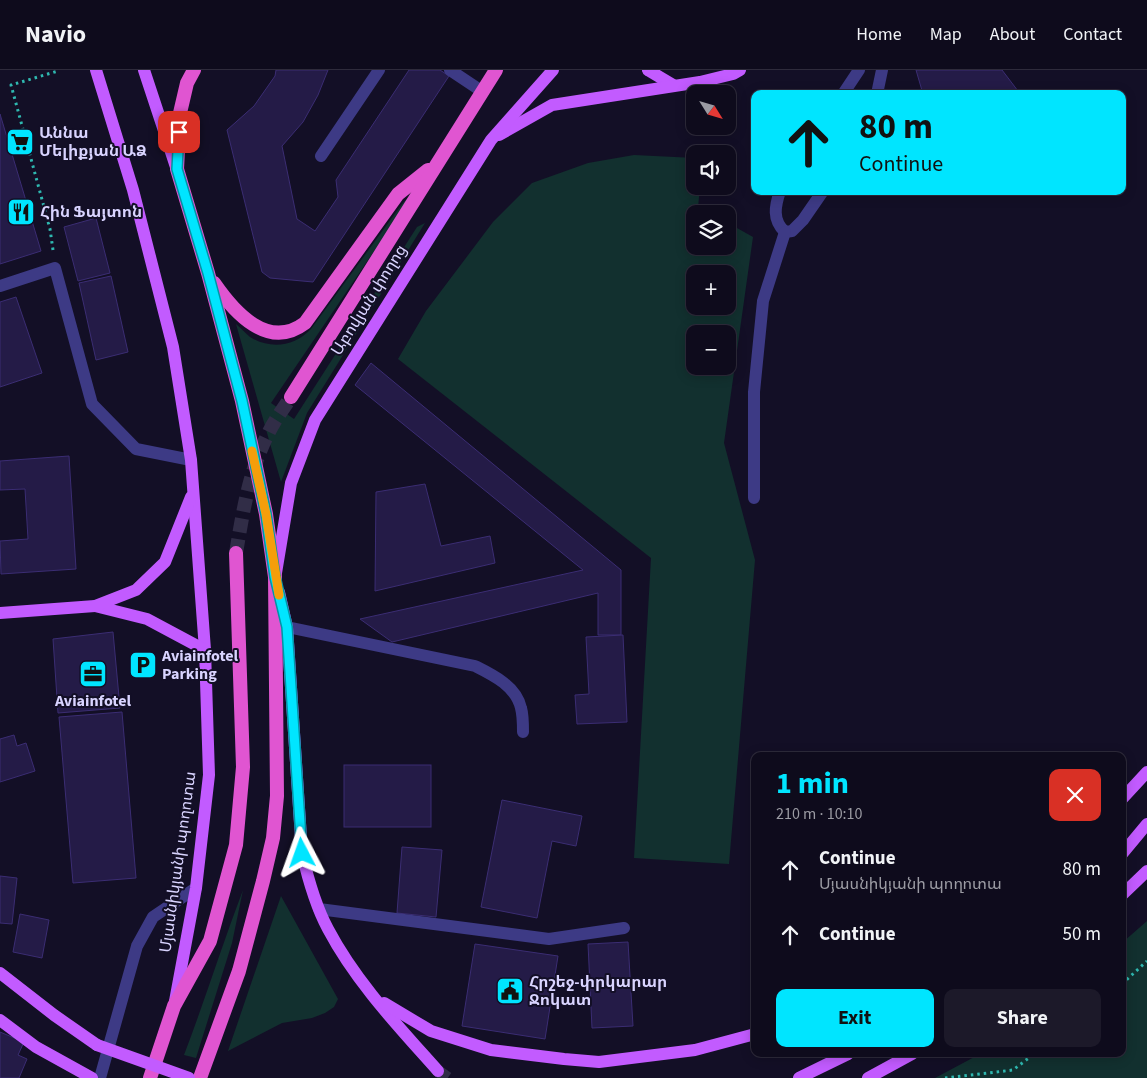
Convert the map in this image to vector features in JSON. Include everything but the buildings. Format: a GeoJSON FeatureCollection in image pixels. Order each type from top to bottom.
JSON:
{"type":"FeatureCollection","features":[{"type":"Feature","properties":{"kind":"highway"},"geometry":{"type":"LineString","coordinates":[[194,70],[187,84],[180,113],[177,169],[208,273],[242,401],[266,514],[275,577],[277,796],[273,838],[239,971],[200,1078]]}},
{"type":"Feature","properties":{"kind":"highway","name":"Աբովյան փողոց"},"geometry":{"type":"LineString","coordinates":[[291,398],[496,70]]}},
{"type":"Feature","properties":{"kind":"highway"},"geometry":{"type":"LineString","coordinates":[[208,273],[225,299],[237,312],[256,326],[278,333],[286,333],[297,329],[305,323],[398,194],[436,164]]}},
{"type":"Feature","properties":{"kind":"highway"},"geometry":{"type":"LineString","coordinates":[[174,1006],[210,942],[236,845],[242,767],[236,553]]}},
{"type":"Feature","properties":{"kind":"highway","name":"Մյասնիկյանի պողոտա"},"geometry":{"type":"LineString","coordinates":[[150,1078],[174,1006]]}},
{"type":"Feature","properties":{"kind":"main road","name":"Մյասնիկյանի պողոտա"},"geometry":{"type":"LineString","coordinates":[[96,70],[133,190],[173,347],[191,460],[205,650],[209,775],[196,888],[174,1006]]}},
{"type":"Feature","properties":{"kind":"main road"},"geometry":{"type":"LineString","coordinates":[[144,70],[177,169]]}},
{"type":"Feature","properties":{"kind":"main road","name":"Աբովյան փողոց"},"geometry":{"type":"LineString","coordinates":[[275,577],[291,483],[315,420],[490,140],[553,70]]}},
{"type":"Feature","properties":{"kind":"main road"},"geometry":{"type":"LineString","coordinates":[[648,70],[673,85]]}},
{"type":"Feature","properties":{"kind":"main road"},"geometry":{"type":"LineString","coordinates":[[490,140],[552,105],[700,82],[733,74],[740,70]]}},
{"type":"Feature","properties":{"kind":"main road"},"geometry":{"type":"LineString","coordinates":[[0,613],[95,606],[136,590],[165,562],[193,492]]}},
{"type":"Feature","properties":{"kind":"main road"},"geometry":{"type":"LineString","coordinates":[[275,577],[287,627],[302,853],[309,883],[337,944],[373,997],[438,1071]]}},
{"type":"Feature","properties":{"kind":"main road"},"geometry":{"type":"LineString","coordinates":[[95,606],[147,619],[205,650]]}},
{"type":"Feature","properties":{"kind":"main road"},"geometry":{"type":"LineString","coordinates":[[1126,795],[1147,772]]}},
{"type":"Feature","properties":{"kind":"main road"},"geometry":{"type":"LineString","coordinates":[[1126,849],[1147,824]]}},
{"type":"Feature","properties":{"kind":"main road"},"geometry":{"type":"LineString","coordinates":[[1126,891],[1147,871]]}},
{"type":"Feature","properties":{"kind":"main road"},"geometry":{"type":"LineString","coordinates":[[0,973],[54,1015],[97,1045],[189,1078]]}},
{"type":"Feature","properties":{"kind":"main road"},"geometry":{"type":"LineString","coordinates":[[373,997],[431,1031],[492,1050],[564,1059],[599,1062],[695,1050],[751,1035]]}},
{"type":"Feature","properties":{"kind":"main road"},"geometry":{"type":"LineString","coordinates":[[0,1020],[36,1047],[89,1077]]}},
{"type":"Feature","properties":{"kind":"main road"},"geometry":{"type":"LineString","coordinates":[[800,1078],[842,1057]]}},
{"type":"Feature","properties":{"kind":"main road"},"geometry":{"type":"LineString","coordinates":[[868,1078],[906,1057]]}},
{"type":"Feature","properties":{"kind":"street"},"geometry":{"type":"LineString","coordinates":[[321,156],[379,70]]}},
{"type":"Feature","properties":{"kind":"street"},"geometry":{"type":"LineString","coordinates":[[450,70],[483,92]]}},
{"type":"Feature","properties":{"kind":"street"},"geometry":{"type":"LineString","coordinates":[[846,90],[859,70]]}},
{"type":"Feature","properties":{"kind":"street"},"geometry":{"type":"LineString","coordinates":[[878,90],[882,70]]}},
{"type":"Feature","properties":{"kind":"street"},"geometry":{"type":"LineString","coordinates":[[779,195],[775,206],[778,226],[785,232],[792,231],[803,220],[820,195]]}},
{"type":"Feature","properties":{"kind":"street"},"geometry":{"type":"LineString","coordinates":[[754,498],[754,392],[764,301],[785,232]]}},
{"type":"Feature","properties":{"kind":"street"},"geometry":{"type":"LineString","coordinates":[[0,286],[55,268],[92,404],[136,449],[191,460]]}},
{"type":"Feature","properties":{"kind":"street"},"geometry":{"type":"LineString","coordinates":[[287,627],[475,666],[494,675],[514,692],[521,708],[523,732]]}},
{"type":"Feature","properties":{"kind":"street"},"geometry":{"type":"LineString","coordinates":[[100,1078],[137,946],[153,917],[196,888]]}},
{"type":"Feature","properties":{"kind":"street"},"geometry":{"type":"LineString","coordinates":[[320,909],[549,939],[624,928]]}},
{"type":"Feature","properties":{"kind":"path"},"geometry":{"type":"LineString","coordinates":[[50,229],[11,85],[58,71]]}},
{"type":"Feature","properties":{"kind":"path"},"geometry":{"type":"LineString","coordinates":[[1126,980],[1147,961]]}},
{"type":"Feature","properties":{"kind":"path"},"geometry":{"type":"LineString","coordinates":[[945,1078],[1013,1070],[1030,1057]]}},
{"type":"Feature","properties":{"kind":"green space"},"geometry":{"type":"Polygon","coordinates":[[[634,155],[686,158],[686,195],[699,195],[698,205],[686,205],[686,255],[736,255],[736,227],[753,237],[736,358],[736,325],[686,325],[686,375],[734,375],[724,443],[755,560],[729,864],[634,858],[651,558],[398,359],[426,311],[493,222],[532,183],[588,163],[634,155]]]}},
{"type":"Feature","properties":{"kind":"green space"},"geometry":{"type":"Polygon","coordinates":[[[417,188],[271,403],[294,419],[417,227],[425,223],[307,413],[281,482],[236,324],[250,337],[266,344],[282,344],[305,335],[402,204],[417,188]]]}},
{"type":"Feature","properties":{"kind":"green space"},"geometry":{"type":"Polygon","coordinates":[[[243,890],[232,943],[196,1058],[184,1055],[228,931],[243,890]]]}},
{"type":"Feature","properties":{"kind":"green space"},"geometry":{"type":"Polygon","coordinates":[[[281,896],[338,999],[334,1007],[325,1013],[312,1018],[282,1023],[228,1051],[281,896]]]}},
{"type":"Feature","properties":{"kind":"green space"},"geometry":{"type":"Polygon","coordinates":[[[1147,921],[1147,1078],[935,1078],[974,1057],[1126,1057],[1126,939],[1147,921]]]}},
{"type":"Feature","properties":{"kind":"tunnel"},"geometry":{"type":"LineString","coordinates":[[236,553],[241,522],[256,462],[270,429],[291,397]]}},
{"type":"Feature","properties":{"kind":"tunnel"},"geometry":{"type":"LineString","coordinates":[[438,1071],[448,1078]]}},
{"type":"Feature","properties":{"kind":"slow traffic"},"geometry":{"type":"LineString","coordinates":[[252,451],[266,514],[279,595]]}},
{"type":"Feature","properties":{"kind":"place","name":"Աննա Մելիքյան ԱՁ"},"geometry":{"type":"Point","coordinates":[20,142]}},
{"type":"Feature","properties":{"kind":"place","name":"Հին Ֆայտոն"},"geometry":{"type":"Point","coordinates":[21,212]}},
{"type":"Feature","properties":{"kind":"place","name":"Aviainfotel Parking"},"geometry":{"type":"Point","coordinates":[143,665]}},
{"type":"Feature","properties":{"kind":"place","name":"Aviainfotel"},"geometry":{"type":"Point","coordinates":[93,674]}},
{"type":"Feature","properties":{"kind":"place","name":"Հրշեջ-փրկարար Ջոկատ"},"geometry":{"type":"Point","coordinates":[510,991]}},
{"type":"Feature","properties":{"kind":"route"},"geometry":{"type":"LineString","coordinates":[[179,132],[177,169],[208,273],[242,401],[266,514],[275,577],[287,627],[302,853]]}}]}
